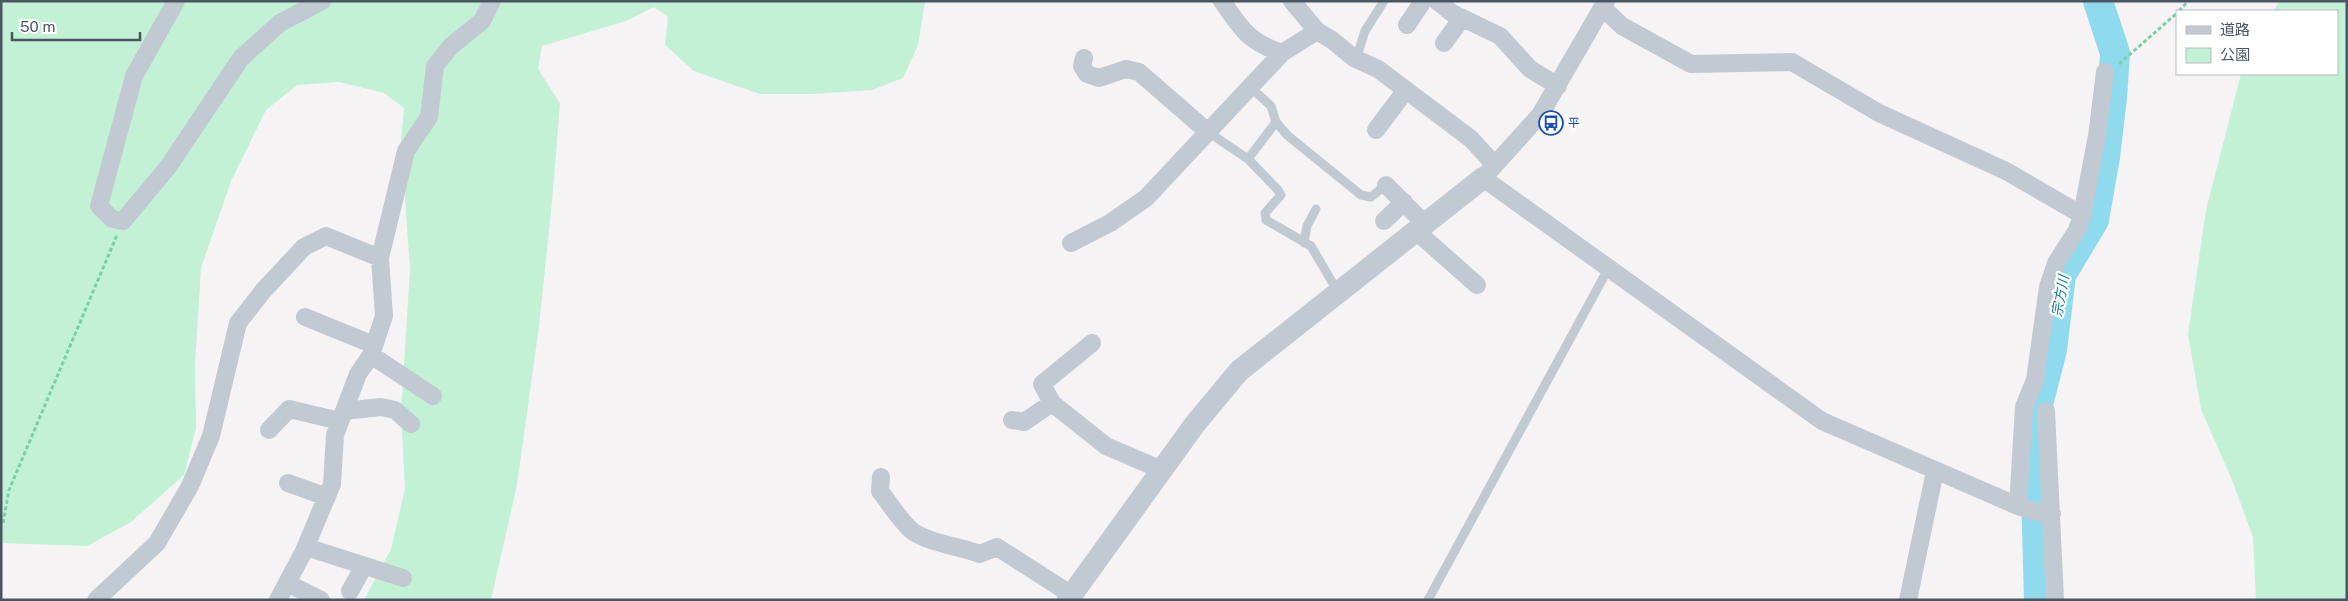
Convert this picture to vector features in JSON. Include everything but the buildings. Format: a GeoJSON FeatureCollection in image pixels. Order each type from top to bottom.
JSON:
{"type":"FeatureCollection","features":[{"type":"Feature","properties":{"kind":"street"},"geometry":{"type":"LineString","coordinates":[[176,1],[134,76],[99,206],[112,219],[123,221],[168,167],[241,58],[280,23],[322,1]]}},
{"type":"Feature","properties":{"kind":"street"},"geometry":{"type":"LineString","coordinates":[[278,600],[306,547],[332,484],[335,434],[358,374],[373,350],[384,316],[380,258],[406,151],[430,117],[435,66],[451,46],[482,21],[492,1]]}},
{"type":"Feature","properties":{"kind":"street"},"geometry":{"type":"LineString","coordinates":[[1222,1],[1243,32],[1264,47],[1282,53]]}},
{"type":"Feature","properties":{"kind":"street"},"geometry":{"type":"LineString","coordinates":[[1292,1],[1317,31],[1356,59],[1378,69],[1471,139],[1489,172],[1608,269],[1822,421],[1935,472],[2021,507],[2049,514]]}},
{"type":"Feature","properties":{"kind":"street"},"geometry":{"type":"LineString","coordinates":[[1406,25],[1423,1]]}},
{"type":"Feature","properties":{"kind":"street"},"geometry":{"type":"LineString","coordinates":[[1437,1],[1462,18],[1500,36],[1530,69],[1558,86]]}},
{"type":"Feature","properties":{"kind":"street"},"geometry":{"type":"LineString","coordinates":[[881,477],[880,491],[912,531],[930,541],[956,546],[980,554],[997,547],[1070,597],[1195,424],[1239,371],[1489,172],[1540,116],[1604,4],[1622,26],[1691,64],[1792,62],[1879,113],[2006,171],[2082,215]]}},
{"type":"Feature","properties":{"kind":"street"},"geometry":{"type":"LineString","coordinates":[[1444,42],[1462,18]]}},
{"type":"Feature","properties":{"kind":"street"},"geometry":{"type":"LineString","coordinates":[[1071,243],[1110,223],[1146,198],[1282,53],[1317,31]]}},
{"type":"Feature","properties":{"kind":"street"},"geometry":{"type":"LineString","coordinates":[[1084,58],[1082,66],[1087,74],[1099,78],[1126,69],[1139,72],[1208,132]]}},
{"type":"Feature","properties":{"kind":"street"},"geometry":{"type":"LineString","coordinates":[[2021,507],[2024,407],[2035,380],[2048,287],[2056,263],[2077,230],[2082,215],[2097,136],[2105,72]]}},
{"type":"Feature","properties":{"kind":"street"},"geometry":{"type":"LineString","coordinates":[[1376,130],[1406,90]]}},
{"type":"Feature","properties":{"kind":"street"},"geometry":{"type":"LineString","coordinates":[[1386,185],[1404,202],[1420,228],[1477,285]]}},
{"type":"Feature","properties":{"kind":"street"},"geometry":{"type":"LineString","coordinates":[[1384,221],[1404,202]]}},
{"type":"Feature","properties":{"kind":"street"},"geometry":{"type":"LineString","coordinates":[[96,600],[157,543],[190,486],[211,436],[238,323],[263,291],[304,248],[326,236],[380,258]]}},
{"type":"Feature","properties":{"kind":"street"},"geometry":{"type":"LineString","coordinates":[[304,317],[373,350],[433,396]]}},
{"type":"Feature","properties":{"kind":"street"},"geometry":{"type":"LineString","coordinates":[[1092,343],[1042,384],[1052,403],[1106,446],[1162,470]]}},
{"type":"Feature","properties":{"kind":"street"},"geometry":{"type":"LineString","coordinates":[[1012,420],[1024,422],[1052,403]]}},
{"type":"Feature","properties":{"kind":"street"},"geometry":{"type":"LineString","coordinates":[[269,430],[289,409],[342,416],[381,407],[395,410],[411,424]]}},
{"type":"Feature","properties":{"kind":"street"},"geometry":{"type":"LineString","coordinates":[[2046,411],[2054,600]]}},
{"type":"Feature","properties":{"kind":"street"},"geometry":{"type":"LineString","coordinates":[[1908,600],[1935,472]]}},
{"type":"Feature","properties":{"kind":"street"},"geometry":{"type":"LineString","coordinates":[[288,483],[327,497]]}},
{"type":"Feature","properties":{"kind":"street"},"geometry":{"type":"LineString","coordinates":[[306,547],[403,578]]}},
{"type":"Feature","properties":{"kind":"street"},"geometry":{"type":"LineString","coordinates":[[350,591],[364,566]]}},
{"type":"Feature","properties":{"kind":"street"},"geometry":{"type":"LineString","coordinates":[[287,583],[321,600]]}},
{"type":"Feature","properties":{"kind":"lane"},"geometry":{"type":"LineString","coordinates":[[1356,59],[1365,31],[1384,1]]}},
{"type":"Feature","properties":{"kind":"lane"},"geometry":{"type":"LineString","coordinates":[[1250,87],[1271,106],[1276,122],[1287,135],[1360,195],[1371,197],[1386,185]]}},
{"type":"Feature","properties":{"kind":"lane"},"geometry":{"type":"LineString","coordinates":[[1248,158],[1276,122]]}},
{"type":"Feature","properties":{"kind":"lane"},"geometry":{"type":"LineString","coordinates":[[1208,132],[1248,158],[1278,190],[1281,195],[1265,213],[1266,220],[1311,246],[1339,292]]}},
{"type":"Feature","properties":{"kind":"lane"},"geometry":{"type":"LineString","coordinates":[[1304,243],[1307,226],[1316,209]]}},
{"type":"Feature","properties":{"kind":"lane"},"geometry":{"type":"LineString","coordinates":[[1428,600],[1608,269]]}},
{"type":"Feature","properties":{"kind":"path"},"geometry":{"type":"LineString","coordinates":[[2126,60],[2176,14]]}},
{"type":"Feature","properties":{"kind":"path"},"geometry":{"type":"LineString","coordinates":[[2,523],[9,490],[123,221]]}},
{"type":"Feature","properties":{"kind":"green space"},"geometry":{"type":"Polygon","coordinates":[[[1,1],[925,2],[918,45],[903,78],[872,90],[812,94],[760,94],[694,71],[665,45],[668,17],[654,7],[626,21],[542,46],[538,69],[560,103],[552,202],[539,326],[517,485],[491,600],[364,600],[391,549],[405,489],[401,412],[410,270],[401,141],[404,108],[384,93],[339,82],[297,85],[266,110],[231,181],[201,268],[195,364],[196,428],[184,475],[131,522],[87,546],[1,543],[1,1]]]}},
{"type":"Feature","properties":{"kind":"green space"},"geometry":{"type":"Polygon","coordinates":[[[2279,1],[2347,1],[2347,600],[2256,600],[2253,537],[2232,480],[2201,409],[2188,334],[2206,210],[2241,75],[2338,75],[2338,10],[2274,10],[2279,1]]]}},
{"type":"Feature","properties":{"kind":"waterway","name":"宗方川"},"geometry":{"type":"LineString","coordinates":[[2039,600],[2034,420],[2052,350],[2061,275],[2094,220],[2105,157],[2112,98],[2115,53],[2098,1]]}},
{"type":"Feature","properties":{"kind":"place","name":"平"},"geometry":{"type":"Point","coordinates":[1551,123]}}]}
